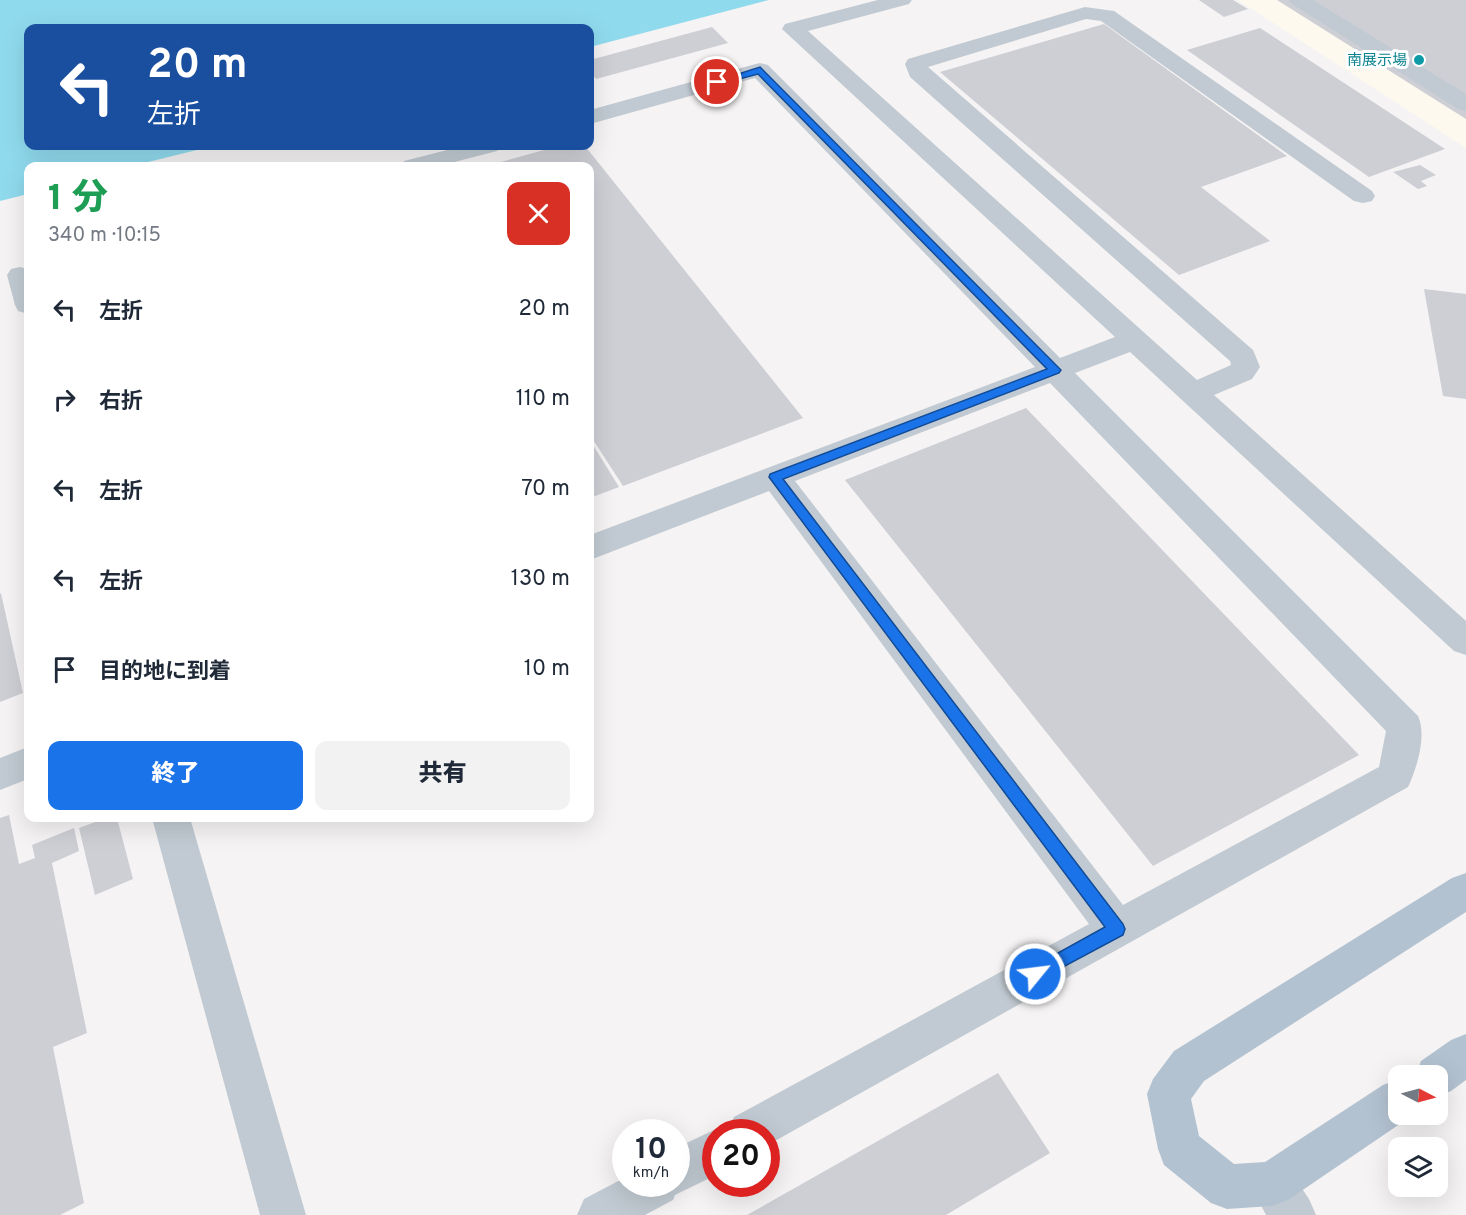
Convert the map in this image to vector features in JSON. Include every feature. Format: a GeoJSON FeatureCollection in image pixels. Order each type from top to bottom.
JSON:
{"type":"FeatureCollection","features":[{"type":"Feature","properties":{"kind":"main road"},"geometry":{"type":"LineString","coordinates":[[1388,1110],[1283,1199],[1227,1187],[1180,1149],[1168,1094],[1189,1066],[1466,891]]}},
{"type":"Feature","properties":{"kind":"main road"},"geometry":{"type":"LineString","coordinates":[[1448,1068],[1466,1056]]}},
{"type":"Feature","properties":{"kind":"street"},"geometry":{"type":"LineString","coordinates":[[902,0],[793,29],[812,49],[1466,641]]}},
{"type":"Feature","properties":{"kind":"street"},"geometry":{"type":"LineString","coordinates":[[1299,0],[1466,104]]}},
{"type":"Feature","properties":{"kind":"street"},"geometry":{"type":"LineString","coordinates":[[1191,393],[1242,372],[1246,367],[1243,357],[918,72],[916,64],[1085,13],[1107,15],[1363,196]]}},
{"type":"Feature","properties":{"kind":"street"},"geometry":{"type":"LineString","coordinates":[[594,116],[760,70],[1405,727],[1395,776],[773,1119]]}},
{"type":"Feature","properties":{"kind":"street"},"geometry":{"type":"LineString","coordinates":[[428,162],[474,150]]}},
{"type":"Feature","properties":{"kind":"street"},"geometry":{"type":"LineString","coordinates":[[16,277],[24,296]]}},
{"type":"Feature","properties":{"kind":"street"},"geometry":{"type":"LineString","coordinates":[[594,546],[1134,340]]}},
{"type":"Feature","properties":{"kind":"street"},"geometry":{"type":"LineString","coordinates":[[775,477],[1117,929]]}},
{"type":"Feature","properties":{"kind":"street"},"geometry":{"type":"LineString","coordinates":[[0,774],[24,765]]}},
{"type":"Feature","properties":{"kind":"street"},"geometry":{"type":"LineString","coordinates":[[172,822],[283,1215]]}},
{"type":"Feature","properties":{"kind":"street"},"geometry":{"type":"LineString","coordinates":[[600,1215],[633,1197]]}},
{"type":"Feature","properties":{"kind":"shaded area","name":"南展示場"},"geometry":{"type":"Polygon","coordinates":[[[1238,0],[1466,0],[1466,148],[1238,0]]]}},
{"type":"Feature","properties":{"kind":"water"},"geometry":{"type":"Polygon","coordinates":[[[0,0],[769,0],[594,46],[594,24],[24,24],[24,150],[197,150],[148,162],[24,162],[24,195],[0,201],[0,0]]]}},
{"type":"Feature","properties":{"kind":"building"},"geometry":{"type":"Polygon","coordinates":[[[1199,0],[1233,0],[1248,9],[1224,17],[1199,0]]]}},
{"type":"Feature","properties":{"kind":"building","name":"南展示場"},"geometry":{"type":"Polygon","coordinates":[[[1277,0],[1466,0],[1466,119],[1277,0]]]}},
{"type":"Feature","properties":{"kind":"building"},"geometry":{"type":"Polygon","coordinates":[[[1104,24],[1287,156],[1201,187],[1270,241],[1179,275],[940,72],[1104,24]]]}},
{"type":"Feature","properties":{"kind":"building"},"geometry":{"type":"Polygon","coordinates":[[[712,27],[728,43],[596,79],[594,59],[712,27]]]}},
{"type":"Feature","properties":{"kind":"building"},"geometry":{"type":"Polygon","coordinates":[[[1260,28],[1445,149],[1369,177],[1187,50],[1260,28]]]}},
{"type":"Feature","properties":{"kind":"building"},"geometry":{"type":"Polygon","coordinates":[[[544,150],[588,150],[803,418],[623,486],[594,441],[594,162],[501,162],[544,150]]]}},
{"type":"Feature","properties":{"kind":"building"},"geometry":{"type":"Polygon","coordinates":[[[1420,165],[1436,175],[1421,181],[1427,186],[1418,189],[1393,172],[1420,165]]]}},
{"type":"Feature","properties":{"kind":"building"},"geometry":{"type":"Polygon","coordinates":[[[1424,289],[1466,294],[1466,399],[1443,396],[1424,289]]]}},
{"type":"Feature","properties":{"kind":"building"},"geometry":{"type":"Polygon","coordinates":[[[1026,408],[1359,755],[1153,866],[845,480],[1026,408]]]}},
{"type":"Feature","properties":{"kind":"building"},"geometry":{"type":"Polygon","coordinates":[[[594,446],[619,487],[594,496],[594,446]]]}},
{"type":"Feature","properties":{"kind":"building"},"geometry":{"type":"Polygon","coordinates":[[[0,594],[23,693],[0,702],[0,594]]]}},
{"type":"Feature","properties":{"kind":"building"},"geometry":{"type":"Polygon","coordinates":[[[9,815],[19,864],[35,858],[32,845],[74,828],[79,851],[52,863],[87,1033],[53,1047],[84,1203],[60,1215],[0,1215],[0,818],[9,815]]]}},
{"type":"Feature","properties":{"kind":"building"},"geometry":{"type":"Polygon","coordinates":[[[95,822],[118,822],[133,879],[95,895],[79,828],[95,822]]]}},
{"type":"Feature","properties":{"kind":"building"},"geometry":{"type":"Polygon","coordinates":[[[998,1073],[1050,1153],[946,1215],[747,1215],[998,1073]]]}},
{"type":"Feature","properties":{"kind":"place","name":"南展示場"},"geometry":{"type":"Point","coordinates":[1419,60]}},
{"type":"Feature","properties":{"kind":"route"},"geometry":{"type":"LineString","coordinates":[[717,82],[760,70],[1055,370],[775,477],[1117,929],[1035,974]]}}]}
